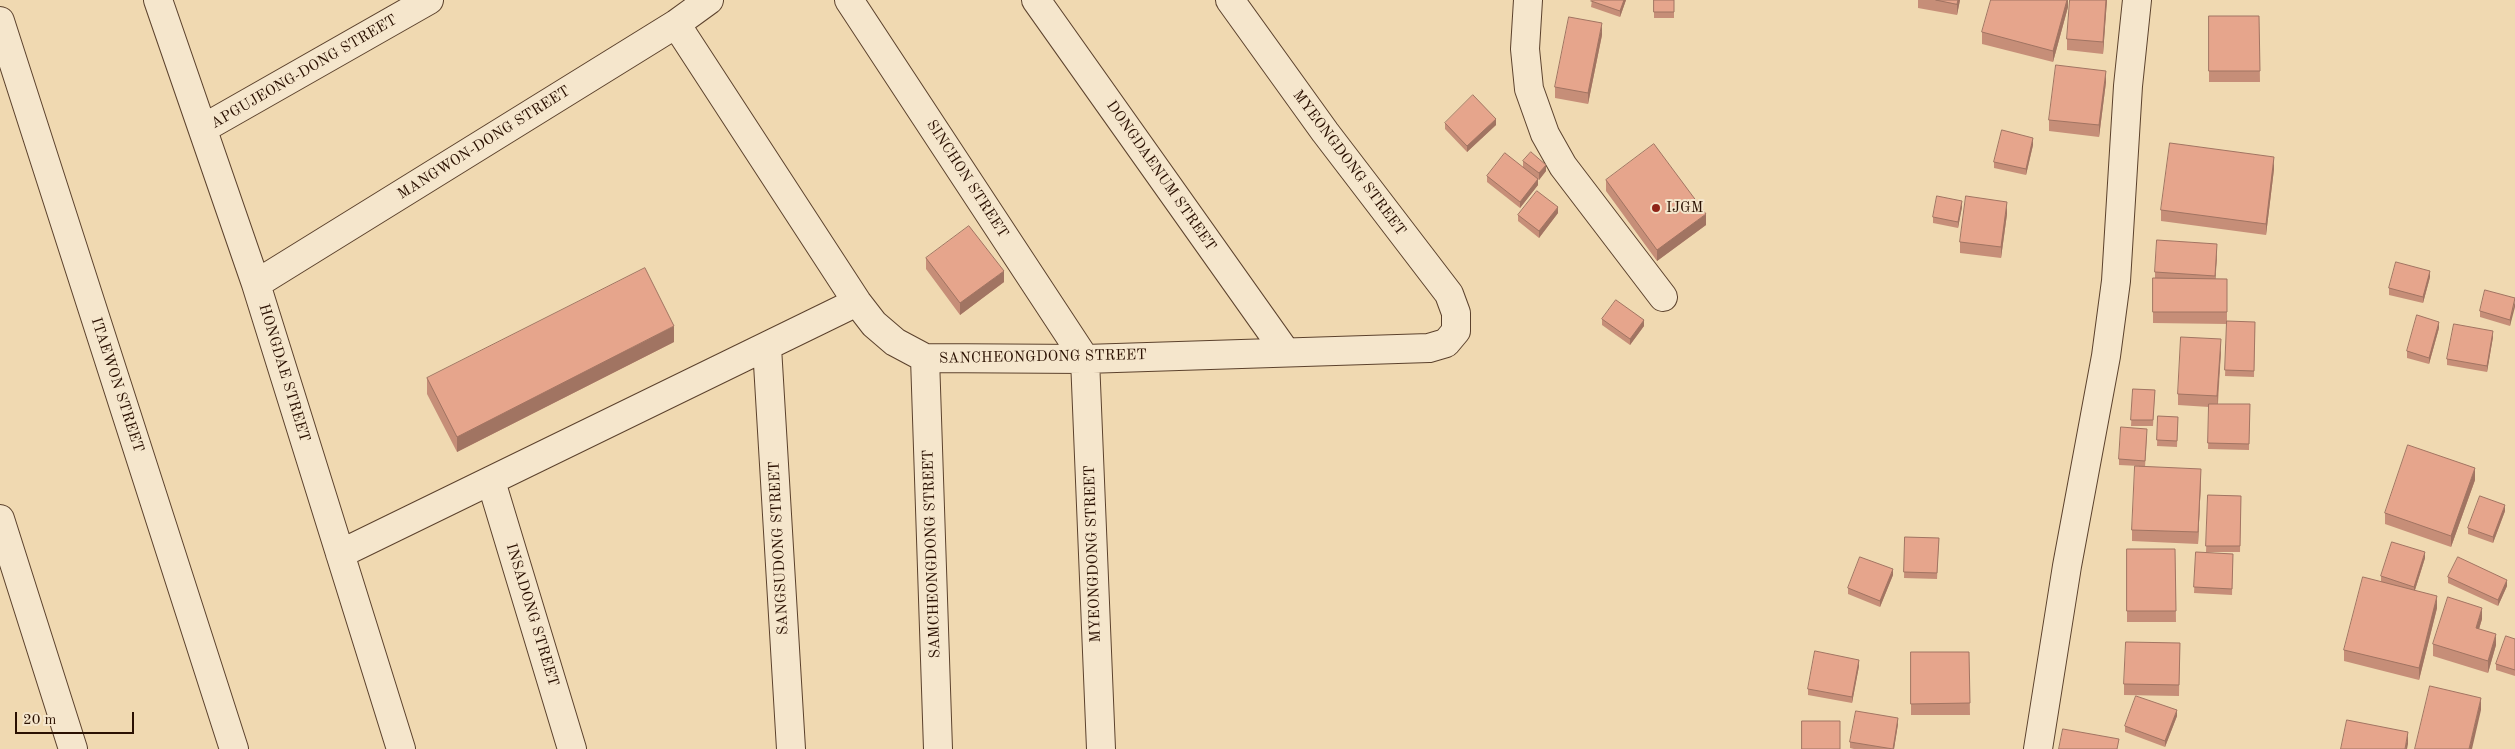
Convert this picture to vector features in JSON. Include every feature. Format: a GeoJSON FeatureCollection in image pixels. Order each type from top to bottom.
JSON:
{"type":"FeatureCollection","features":[{"type":"Feature","properties":{"kind":"street","name":"HONGDAE STREET"},"geometry":{"type":"LineString","coordinates":[[158,0],[204,128],[256,284],[401,749]]}},
{"type":"Feature","properties":{"kind":"street","name":"APGUJEONG-DONG STREET"},"geometry":{"type":"LineString","coordinates":[[204,128],[429,0]]}},
{"type":"Feature","properties":{"kind":"street","name":"MANGWON-DONG STREET"},"geometry":{"type":"LineString","coordinates":[[256,284],[676,24],[709,0]]}},
{"type":"Feature","properties":{"kind":"street","name":"SINCHON STREET"},"geometry":{"type":"LineString","coordinates":[[849,0],[1085,359]]}},
{"type":"Feature","properties":{"kind":"street","name":"DONGDAENUM STREET"},"geometry":{"type":"LineString","coordinates":[[1036,0],[1285,351]]}},
{"type":"Feature","properties":{"kind":"street","name":"MYEONGDONG STREET"},"geometry":{"type":"LineString","coordinates":[[1230,0],[1325,132],[1449,294],[1456,313],[1456,331]]}},
{"type":"Feature","properties":{"kind":"street"},"geometry":{"type":"LineString","coordinates":[[1528,0],[1526,49],[1529,89],[1545,134],[1563,166],[1663,297]]}},
{"type":"Feature","properties":{"kind":"street"},"geometry":{"type":"LineString","coordinates":[[2038,749],[2068,566],[2106,356],[2115,290],[2128,86],[2137,0]]}},
{"type":"Feature","properties":{"kind":"street","name":"ITAEWON STREET"},"geometry":{"type":"LineString","coordinates":[[0,21],[234,749]]}},
{"type":"Feature","properties":{"kind":"street","name":"SANCHEONGDONG STREET"},"geometry":{"type":"LineString","coordinates":[[676,24],[857,302],[874,324],[895,342],[926,358],[1085,359],[1285,351],[1429,348],[1446,343],[1456,331]]}},
{"type":"Feature","properties":{"kind":"street"},"geometry":{"type":"LineString","coordinates":[[340,554],[857,302]]}},
{"type":"Feature","properties":{"kind":"street","name":"SANGSUDONG STREET"},"geometry":{"type":"LineString","coordinates":[[767,347],[791,749]]}},
{"type":"Feature","properties":{"kind":"street","name":"SAMCHEONGDONG STREET"},"geometry":{"type":"LineString","coordinates":[[926,358],[938,749]]}},
{"type":"Feature","properties":{"kind":"street","name":"MYEONGDONG STREET"},"geometry":{"type":"LineString","coordinates":[[1085,359],[1101,749]]}},
{"type":"Feature","properties":{"kind":"street","name":"INSADONG STREET"},"geometry":{"type":"LineString","coordinates":[[491,481],[572,749]]}},
{"type":"Feature","properties":{"kind":"street"},"geometry":{"type":"LineString","coordinates":[[0,520],[74,749]]}},
{"type":"Feature","properties":{"kind":"building"},"geometry":{"type":"Polygon","coordinates":[[[1592,0],[1624,0],[1620,11],[1592,0]]]}},
{"type":"Feature","properties":{"kind":"building"},"geometry":{"type":"Polygon","coordinates":[[[1654,0],[1674,0],[1674,12],[1654,12],[1654,0]]]}},
{"type":"Feature","properties":{"kind":"building"},"geometry":{"type":"Polygon","coordinates":[[[1936,0],[1958,0],[1957,4],[1936,0]]]}},
{"type":"Feature","properties":{"kind":"building"},"geometry":{"type":"Polygon","coordinates":[[[1991,0],[2067,0],[2053,51],[1982,32],[1991,0]]]}},
{"type":"Feature","properties":{"kind":"building"},"geometry":{"type":"Polygon","coordinates":[[[2070,0],[2106,0],[2103,42],[2067,39],[2070,0]]]}},
{"type":"Feature","properties":{"kind":"building"},"geometry":{"type":"Polygon","coordinates":[[[2209,16],[2259,16],[2260,71],[2209,71],[2209,16]]]}},
{"type":"Feature","properties":{"kind":"building"},"geometry":{"type":"Polygon","coordinates":[[[1569,17],[1602,23],[1588,93],[1555,87],[1569,17]]]}},
{"type":"Feature","properties":{"kind":"building"},"geometry":{"type":"Polygon","coordinates":[[[2056,65],[2106,71],[2099,125],[2049,120],[2056,65]]]}},
{"type":"Feature","properties":{"kind":"building"},"geometry":{"type":"Polygon","coordinates":[[[1473,95],[1496,119],[1467,146],[1445,123],[1473,95]]]}},
{"type":"Feature","properties":{"kind":"building"},"geometry":{"type":"Polygon","coordinates":[[[2002,130],[2033,138],[2026,169],[1994,162],[2002,130]]]}},
{"type":"Feature","properties":{"kind":"building"},"geometry":{"type":"Polygon","coordinates":[[[2170,143],[2274,157],[2266,224],[2161,210],[2170,143]]]}},
{"type":"Feature","properties":{"kind":"building"},"geometry":{"type":"Polygon","coordinates":[[[1654,144],[1706,214],[1657,250],[1606,180],[1654,144]]]}},
{"type":"Feature","properties":{"kind":"building"},"geometry":{"type":"Polygon","coordinates":[[[1531,152],[1546,165],[1539,173],[1523,161],[1531,152]]]}},
{"type":"Feature","properties":{"kind":"building"},"geometry":{"type":"Polygon","coordinates":[[[1505,153],[1538,179],[1520,202],[1487,176],[1505,153]]]}},
{"type":"Feature","properties":{"kind":"building"},"geometry":{"type":"Polygon","coordinates":[[[1537,191],[1558,207],[1539,231],[1518,215],[1537,191]]]}},
{"type":"Feature","properties":{"kind":"building"},"geometry":{"type":"Polygon","coordinates":[[[1937,196],[1962,201],[1958,222],[1933,217],[1937,196]]]}},
{"type":"Feature","properties":{"kind":"building"},"geometry":{"type":"Polygon","coordinates":[[[1966,196],[2007,202],[2001,247],[1960,242],[1966,196]]]}},
{"type":"Feature","properties":{"kind":"building"},"geometry":{"type":"Polygon","coordinates":[[[969,226],[1004,271],[960,303],[926,258],[969,226]]]}},
{"type":"Feature","properties":{"kind":"building"},"geometry":{"type":"Polygon","coordinates":[[[2157,240],[2217,244],[2215,276],[2155,272],[2157,240]]]}},
{"type":"Feature","properties":{"kind":"building"},"geometry":{"type":"Polygon","coordinates":[[[2396,262],[2430,271],[2423,297],[2389,288],[2396,262]]]}},
{"type":"Feature","properties":{"kind":"building"},"geometry":{"type":"Polygon","coordinates":[[[645,268],[674,326],[457,437],[427,378],[645,268]]]}},
{"type":"Feature","properties":{"kind":"building"},"geometry":{"type":"Polygon","coordinates":[[[2153,278],[2227,279],[2227,312],[2153,312],[2153,278]]]}},
{"type":"Feature","properties":{"kind":"building"},"geometry":{"type":"Polygon","coordinates":[[[2485,290],[2515,298],[2510,320],[2480,311],[2485,290]]]}},
{"type":"Feature","properties":{"kind":"building"},"geometry":{"type":"Polygon","coordinates":[[[1616,300],[1644,320],[1630,339],[1602,319],[1616,300]]]}},
{"type":"Feature","properties":{"kind":"building"},"geometry":{"type":"Polygon","coordinates":[[[2417,315],[2439,322],[2429,358],[2407,351],[2417,315]]]}},
{"type":"Feature","properties":{"kind":"building"},"geometry":{"type":"Polygon","coordinates":[[[2227,321],[2255,322],[2254,371],[2225,370],[2227,321]]]}},
{"type":"Feature","properties":{"kind":"building"},"geometry":{"type":"Polygon","coordinates":[[[2454,324],[2493,331],[2487,366],[2447,359],[2454,324]]]}},
{"type":"Feature","properties":{"kind":"building"},"geometry":{"type":"Polygon","coordinates":[[[2181,337],[2221,339],[2217,396],[2178,394],[2181,337]]]}},
{"type":"Feature","properties":{"kind":"building"},"geometry":{"type":"Polygon","coordinates":[[[2133,389],[2155,390],[2153,420],[2131,420],[2133,389]]]}},
{"type":"Feature","properties":{"kind":"building"},"geometry":{"type":"Polygon","coordinates":[[[2209,404],[2250,404],[2249,444],[2208,443],[2209,404]]]}},
{"type":"Feature","properties":{"kind":"building"},"geometry":{"type":"Polygon","coordinates":[[[2158,416],[2178,417],[2177,441],[2157,440],[2158,416]]]}},
{"type":"Feature","properties":{"kind":"building"},"geometry":{"type":"Polygon","coordinates":[[[2121,427],[2147,429],[2145,461],[2119,459],[2121,427]]]}},
{"type":"Feature","properties":{"kind":"building"},"geometry":{"type":"Polygon","coordinates":[[[2408,445],[2475,468],[2451,536],[2385,513],[2408,445]]]}},
{"type":"Feature","properties":{"kind":"building"},"geometry":{"type":"Polygon","coordinates":[[[2135,466],[2201,469],[2198,532],[2132,530],[2135,466]]]}},
{"type":"Feature","properties":{"kind":"building"},"geometry":{"type":"Polygon","coordinates":[[[2208,495],[2241,496],[2240,546],[2206,546],[2208,495]]]}},
{"type":"Feature","properties":{"kind":"building"},"geometry":{"type":"Polygon","coordinates":[[[2480,496],[2505,505],[2493,537],[2468,528],[2480,496]]]}},
{"type":"Feature","properties":{"kind":"building"},"geometry":{"type":"Polygon","coordinates":[[[1905,537],[1939,538],[1937,573],[1904,572],[1905,537]]]}},
{"type":"Feature","properties":{"kind":"building"},"geometry":{"type":"Polygon","coordinates":[[[2392,542],[2425,552],[2414,587],[2381,576],[2392,542]]]}},
{"type":"Feature","properties":{"kind":"building"},"geometry":{"type":"Polygon","coordinates":[[[2127,549],[2175,549],[2176,611],[2127,611],[2127,549]]]}},
{"type":"Feature","properties":{"kind":"building"},"geometry":{"type":"Polygon","coordinates":[[[2196,552],[2233,554],[2232,589],[2194,587],[2196,552]]]}},
{"type":"Feature","properties":{"kind":"building"},"geometry":{"type":"Polygon","coordinates":[[[1860,557],[1893,569],[1880,601],[1848,588],[1860,557]]]}},
{"type":"Feature","properties":{"kind":"building"},"geometry":{"type":"Polygon","coordinates":[[[2458,557],[2507,580],[2498,600],[2448,577],[2458,557]]]}},
{"type":"Feature","properties":{"kind":"building"},"geometry":{"type":"Polygon","coordinates":[[[2363,577],[2437,596],[2419,668],[2344,650],[2363,577]]]}},
{"type":"Feature","properties":{"kind":"building"},"geometry":{"type":"Polygon","coordinates":[[[2448,597],[2482,608],[2476,628],[2496,634],[2488,661],[2433,644],[2448,597]]]}},
{"type":"Feature","properties":{"kind":"building"},"geometry":{"type":"Polygon","coordinates":[[[2506,636],[2515,639],[2515,670],[2496,664],[2506,636]]]}},
{"type":"Feature","properties":{"kind":"building"},"geometry":{"type":"Polygon","coordinates":[[[2126,642],[2180,643],[2179,685],[2124,684],[2126,642]]]}},
{"type":"Feature","properties":{"kind":"building"},"geometry":{"type":"Polygon","coordinates":[[[1815,651],[1859,660],[1852,697],[1808,689],[1815,651]]]}},
{"type":"Feature","properties":{"kind":"building"},"geometry":{"type":"Polygon","coordinates":[[[1911,652],[1969,652],[1970,703],[1911,704],[1911,652]]]}},
{"type":"Feature","properties":{"kind":"building"},"geometry":{"type":"Polygon","coordinates":[[[2430,686],[2481,698],[2469,749],[2415,749],[2430,686]]]}},
{"type":"Feature","properties":{"kind":"building"},"geometry":{"type":"Polygon","coordinates":[[[2136,696],[2177,710],[2165,741],[2125,726],[2136,696]]]}},
{"type":"Feature","properties":{"kind":"building"},"geometry":{"type":"Polygon","coordinates":[[[1856,711],[1898,718],[1893,749],[1850,742],[1856,711]]]}},
{"type":"Feature","properties":{"kind":"building"},"geometry":{"type":"Polygon","coordinates":[[[2347,720],[2408,732],[2405,749],[2341,749],[2347,720]]]}},
{"type":"Feature","properties":{"kind":"building"},"geometry":{"type":"Polygon","coordinates":[[[1802,721],[1840,721],[1840,749],[1802,749],[1802,721]]]}},
{"type":"Feature","properties":{"kind":"building"},"geometry":{"type":"Polygon","coordinates":[[[2063,729],[2119,739],[2117,749],[2059,749],[2063,729]]]}},
{"type":"Feature","properties":{"kind":"place","name":"IJGM"},"geometry":{"type":"Point","coordinates":[1656,208]}}]}
